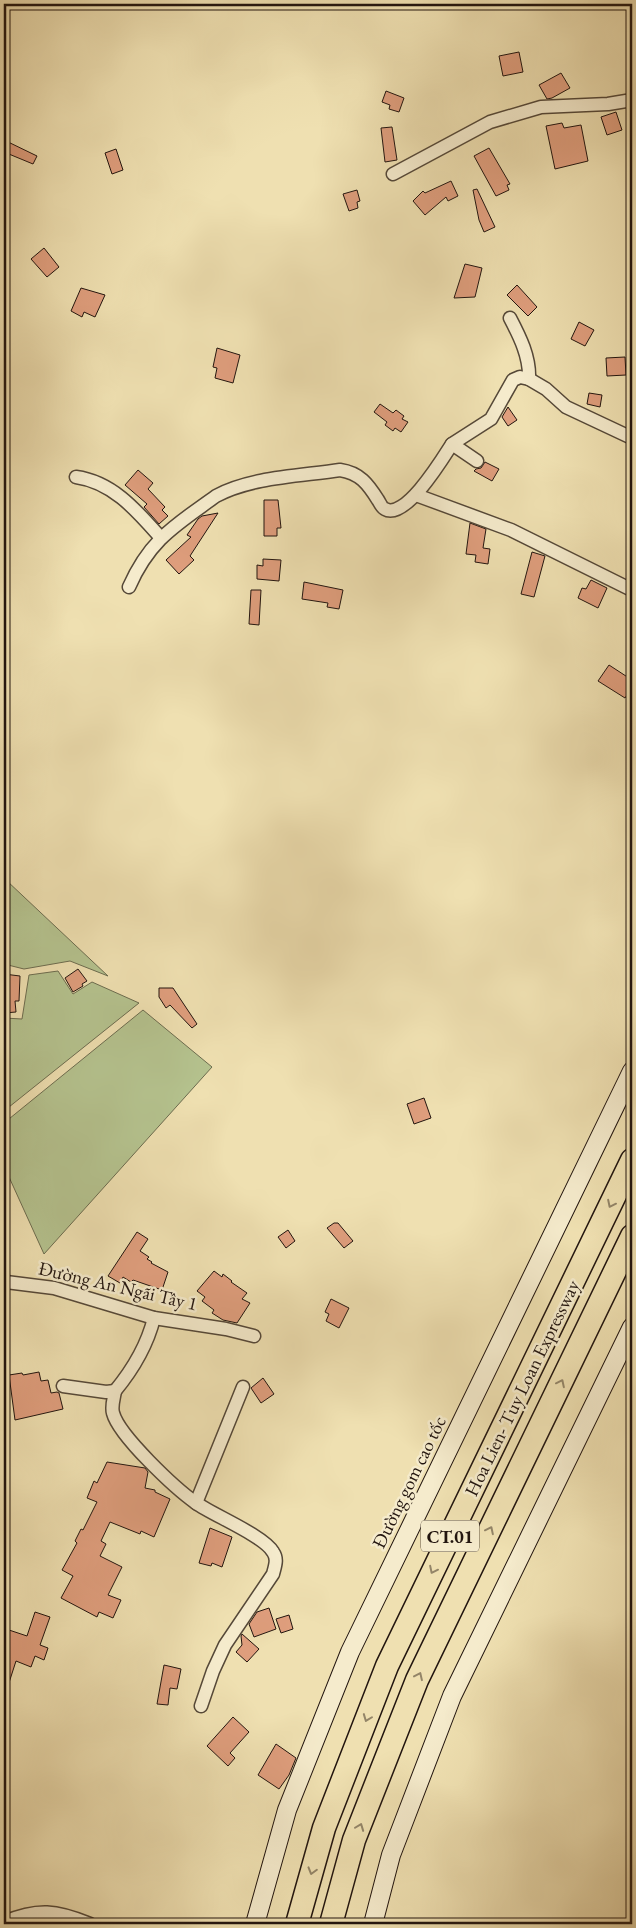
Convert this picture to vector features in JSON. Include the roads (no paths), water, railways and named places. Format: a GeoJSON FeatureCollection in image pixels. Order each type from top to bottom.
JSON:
{"type":"FeatureCollection","features":[{"type":"Feature","properties":{"kind":"highway","name":"Hoa Lien- Tuy Loan Expressway"},"geometry":{"type":"LineString","coordinates":[[296,1924],[324,1828],[387,1666],[632,1160]]}},
{"type":"Feature","properties":{"kind":"highway","name":"Hoa Lien- Tuy Loan Expressway"},"geometry":{"type":"LineString","coordinates":[[331,1924],[354,1840],[417,1680],[632,1236]]}},
{"type":"Feature","properties":{"kind":"main road","name":"Đường gom cao tốc"},"geometry":{"type":"LineString","coordinates":[[255,1924],[288,1810],[350,1652],[632,1071]]}},
{"type":"Feature","properties":{"kind":"main road"},"geometry":{"type":"LineString","coordinates":[[373,1924],[391,1854],[452,1696],[632,1326]]}},
{"type":"Feature","properties":{"kind":"street"},"geometry":{"type":"LineString","coordinates":[[393,174],[490,122],[541,107],[608,104],[632,100]]}},
{"type":"Feature","properties":{"kind":"street"},"geometry":{"type":"LineString","coordinates":[[510,318],[530,364],[529,379]]}},
{"type":"Feature","properties":{"kind":"street"},"geometry":{"type":"LineString","coordinates":[[129,587],[141,561],[161,538],[216,496],[235,487],[261,481],[340,470],[348,471],[365,480],[384,508],[391,511],[402,507],[416,495],[452,444],[491,419],[513,380],[520,377],[529,379],[546,389],[566,407],[632,438]]}},
{"type":"Feature","properties":{"kind":"street"},"geometry":{"type":"LineString","coordinates":[[452,444],[477,461]]}},
{"type":"Feature","properties":{"kind":"street"},"geometry":{"type":"LineString","coordinates":[[76,477],[93,480],[109,488],[140,515],[161,538]]}},
{"type":"Feature","properties":{"kind":"street"},"geometry":{"type":"LineString","coordinates":[[416,495],[502,526],[597,571],[632,590]]}},
{"type":"Feature","properties":{"kind":"street","name":"Đường An Ngãi Tây 1"},"geometry":{"type":"LineString","coordinates":[[5,1282],[54,1288],[154,1318],[226,1329],[254,1336]]}},
{"type":"Feature","properties":{"kind":"street"},"geometry":{"type":"LineString","coordinates":[[154,1318],[137,1362],[115,1391],[112,1404],[118,1424],[146,1456],[196,1503],[266,1544],[273,1550],[276,1556],[273,1574],[225,1645],[213,1671],[201,1706]]}},
{"type":"Feature","properties":{"kind":"street"},"geometry":{"type":"LineString","coordinates":[[63,1386],[106,1392],[115,1391]]}},
{"type":"Feature","properties":{"kind":"street"},"geometry":{"type":"LineString","coordinates":[[196,1503],[244,1387]]}},
{"type":"Feature","properties":{"kind":"street"},"geometry":{"type":"LineString","coordinates":[[4,1922],[41,1912],[68,1915],[90,1924]]}}]}
